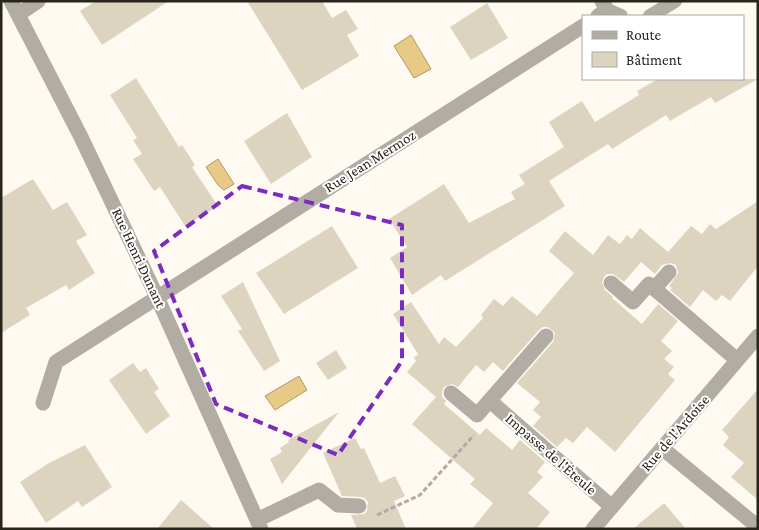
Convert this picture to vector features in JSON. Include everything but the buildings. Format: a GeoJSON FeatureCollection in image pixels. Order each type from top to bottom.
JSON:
{"type":"FeatureCollection","features":[{"type":"Feature","properties":{"kind":"street"},"geometry":{"type":"LineString","coordinates":[[15,8],[38,1]]}},
{"type":"Feature","properties":{"kind":"street","name":"Rue Henri Dunant"},"geometry":{"type":"LineString","coordinates":[[15,8],[81,137],[157,297],[259,524],[319,490],[338,505],[359,506]]}},
{"type":"Feature","properties":{"kind":"street","name":"Rue Jean Mermoz"},"geometry":{"type":"LineString","coordinates":[[43,403],[56,362],[582,27]]}},
{"type":"Feature","properties":{"kind":"street"},"geometry":{"type":"LineString","coordinates":[[654,289],[669,272]]}},
{"type":"Feature","properties":{"kind":"street"},"geometry":{"type":"LineString","coordinates":[[611,283],[633,302],[649,284],[738,360]]}},
{"type":"Feature","properties":{"kind":"street"},"geometry":{"type":"LineString","coordinates":[[451,393],[477,415],[546,336]]}},
{"type":"Feature","properties":{"kind":"street","name":"Rue de l'Ardoise"},"geometry":{"type":"LineString","coordinates":[[593,529],[758,336]]}},
{"type":"Feature","properties":{"kind":"street","name":"Impasse de l'Éteule"},"geometry":{"type":"LineString","coordinates":[[490,401],[612,507]]}},
{"type":"Feature","properties":{"kind":"street"},"geometry":{"type":"LineString","coordinates":[[662,448],[752,522],[758,524]]}},
{"type":"Feature","properties":{"kind":"lane"},"geometry":{"type":"LineString","coordinates":[[652,15],[675,1]]}},
{"type":"Feature","properties":{"kind":"path"},"geometry":{"type":"LineString","coordinates":[[359,506],[373,517],[420,495],[477,431],[477,415]]}},
{"type":"Feature","properties":{"kind":"highlighted area"},"geometry":{"type":"Polygon","coordinates":[[[242,186],[402,225],[402,361],[338,455],[216,404],[154,251],[242,186]]]}},
{"type":"Feature","properties":{"kind":"shaded area"},"geometry":{"type":"Polygon","coordinates":[[[411,35],[431,69],[414,78],[394,46],[411,35]]]}},
{"type":"Feature","properties":{"kind":"shaded area"},"geometry":{"type":"Polygon","coordinates":[[[218,159],[234,184],[224,190],[218,185],[206,167],[218,159]]]}},
{"type":"Feature","properties":{"kind":"shaded area"},"geometry":{"type":"Polygon","coordinates":[[[299,376],[307,390],[275,410],[265,396],[299,376]]]}}]}
